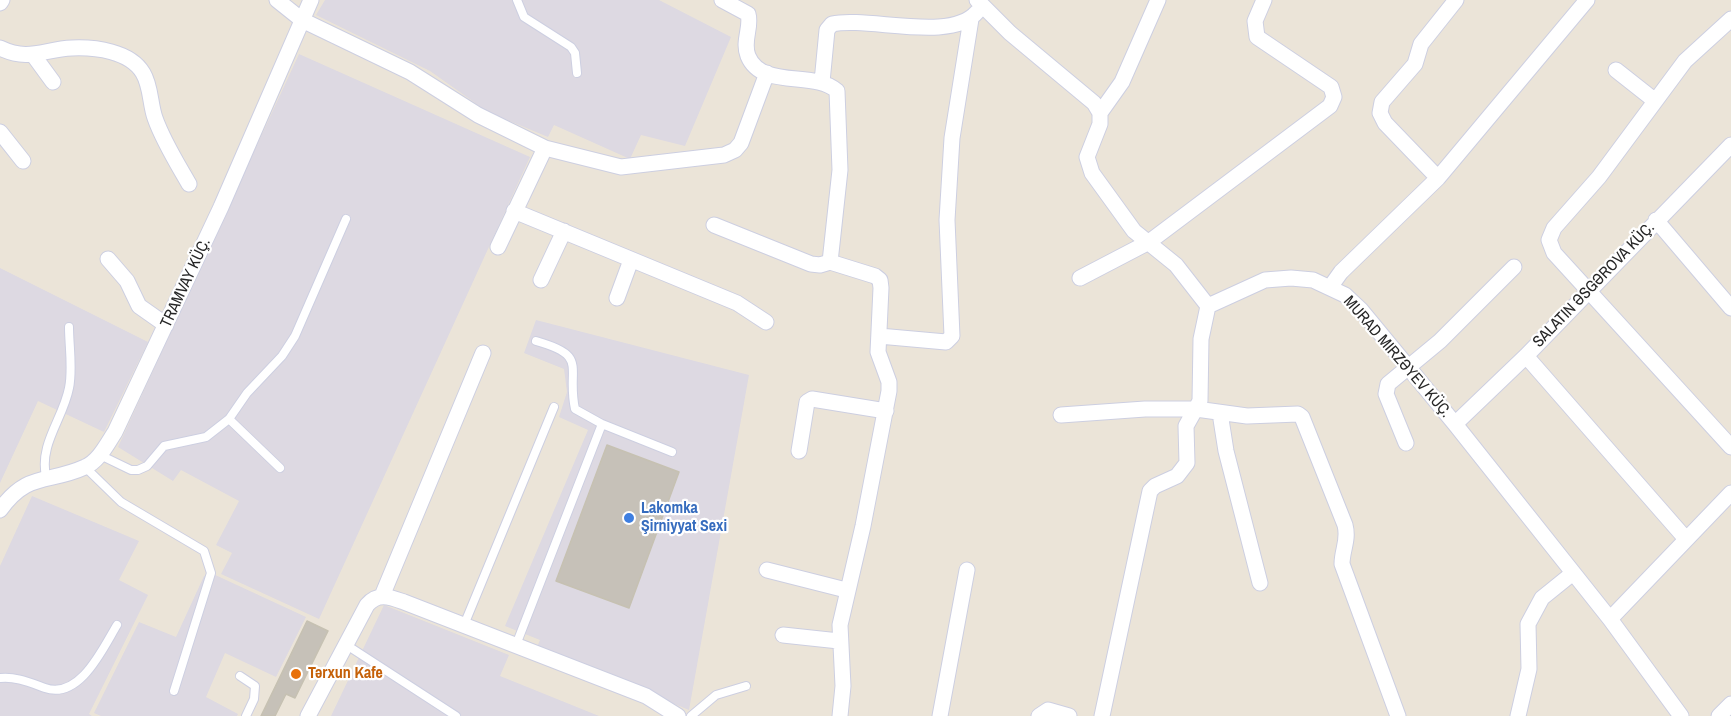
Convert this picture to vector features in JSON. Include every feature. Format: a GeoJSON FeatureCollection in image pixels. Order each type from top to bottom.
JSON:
{"type":"FeatureCollection","features":[{"type":"Feature","properties":{"kind":"street"},"geometry":{"type":"LineString","coordinates":[[277,0],[302,20],[410,72],[477,116],[544,148],[621,167],[724,155],[735,150],[741,143],[767,72]]}},
{"type":"Feature","properties":{"kind":"street","name":"TRAMVAY KÜÇ."},"geometry":{"type":"LineString","coordinates":[[0,510],[11,495],[23,485],[46,476],[85,467],[100,455],[115,432],[221,207],[311,0]]}},
{"type":"Feature","properties":{"kind":"street"},"geometry":{"type":"LineString","coordinates":[[722,0],[748,14],[745,43],[748,56],[754,65],[789,79],[822,82],[832,87],[839,98],[840,170],[830,261]]}},
{"type":"Feature","properties":{"kind":"street"},"geometry":{"type":"LineString","coordinates":[[1102,716],[1150,491],[1183,471],[1187,464],[1186,426],[1196,409],[1201,391],[1203,326],[1208,306],[1176,265],[1134,231],[1092,173],[1088,157],[1100,124],[1101,113],[1122,82],[1158,0]]}},
{"type":"Feature","properties":{"kind":"street"},"geometry":{"type":"LineString","coordinates":[[1080,278],[1149,242],[1330,106],[1334,97],[1330,87],[1257,37],[1255,21],[1264,0]]}},
{"type":"Feature","properties":{"kind":"street"},"geometry":{"type":"LineString","coordinates":[[1438,178],[1384,123],[1380,113],[1382,102],[1415,64],[1421,44],[1456,0]]}},
{"type":"Feature","properties":{"kind":"street"},"geometry":{"type":"LineString","coordinates":[[1331,286],[1341,272],[1438,178],[1587,0]]}},
{"type":"Feature","properties":{"kind":"street"},"geometry":{"type":"LineString","coordinates":[[879,336],[946,342],[952,336],[947,220],[952,138],[971,19],[979,3],[1010,33],[1095,103],[1101,113]]}},
{"type":"Feature","properties":{"kind":"street"},"geometry":{"type":"LineString","coordinates":[[822,82],[827,30],[832,24],[933,27],[971,19]]}},
{"type":"Feature","properties":{"kind":"street"},"geometry":{"type":"LineString","coordinates":[[1731,19],[1685,61],[1654,100],[1616,156],[1554,228],[1549,240],[1554,253],[1731,447]]}},
{"type":"Feature","properties":{"kind":"street"},"geometry":{"type":"LineString","coordinates":[[0,48],[34,56],[69,48],[92,48],[110,51],[135,64],[143,72],[155,118],[189,184]]}},
{"type":"Feature","properties":{"kind":"street"},"geometry":{"type":"LineString","coordinates":[[34,56],[53,82]]}},
{"type":"Feature","properties":{"kind":"street"},"geometry":{"type":"LineString","coordinates":[[1616,70],[1654,100]]}},
{"type":"Feature","properties":{"kind":"street"},"geometry":{"type":"LineString","coordinates":[[0,132],[23,160]]}},
{"type":"Feature","properties":{"kind":"street"},"geometry":{"type":"LineString","coordinates":[[498,247],[544,148]]}},
{"type":"Feature","properties":{"kind":"street"},"geometry":{"type":"LineString","coordinates":[[1455,424],[1526,356],[1656,220],[1728,155]]}},
{"type":"Feature","properties":{"kind":"street"},"geometry":{"type":"LineString","coordinates":[[514,211],[737,303],[766,322]]}},
{"type":"Feature","properties":{"kind":"street"},"geometry":{"type":"LineString","coordinates":[[1656,220],[1731,308]]}},
{"type":"Feature","properties":{"kind":"street"},"geometry":{"type":"LineString","coordinates":[[714,225],[811,264],[820,265],[830,261],[875,276],[880,280],[880,362],[890,382],[886,411],[846,590],[839,641],[843,686],[840,716]]}},
{"type":"Feature","properties":{"kind":"street"},"geometry":{"type":"LineString","coordinates":[[541,280],[564,231]]}},
{"type":"Feature","properties":{"kind":"street"},"geometry":{"type":"LineString","coordinates":[[108,259],[127,281],[139,306],[166,325]]}},
{"type":"Feature","properties":{"kind":"street"},"geometry":{"type":"LineString","coordinates":[[617,298],[631,260]]}},
{"type":"Feature","properties":{"kind":"street"},"geometry":{"type":"LineString","coordinates":[[1406,443],[1386,394],[1388,384],[1409,369],[1514,267]]}},
{"type":"Feature","properties":{"kind":"street","name":"MURAD MIRZƏYEV KÜÇ."},"geometry":{"type":"LineString","coordinates":[[1208,306],[1265,280],[1291,278],[1331,286],[1360,310],[1455,424],[1610,619],[1681,716]]}},
{"type":"Feature","properties":{"kind":"street"},"geometry":{"type":"LineString","coordinates":[[382,596],[483,354]]}},
{"type":"Feature","properties":{"kind":"street"},"geometry":{"type":"LineString","coordinates":[[1526,356],[1686,540]]}},
{"type":"Feature","properties":{"kind":"street"},"geometry":{"type":"LineString","coordinates":[[799,451],[807,402],[812,399],[886,411]]}},
{"type":"Feature","properties":{"kind":"street"},"geometry":{"type":"LineString","coordinates":[[1061,415],[1145,409],[1196,409],[1247,416],[1298,414],[1302,417],[1345,525],[1348,537],[1342,554],[1342,564],[1398,716]]}},
{"type":"Feature","properties":{"kind":"street"},"geometry":{"type":"LineString","coordinates":[[1220,413],[1226,451],[1260,583]]}},
{"type":"Feature","properties":{"kind":"street"},"geometry":{"type":"LineString","coordinates":[[1610,619],[1731,493]]}},
{"type":"Feature","properties":{"kind":"street"},"geometry":{"type":"LineString","coordinates":[[766,570],[846,590]]}},
{"type":"Feature","properties":{"kind":"street"},"geometry":{"type":"LineString","coordinates":[[940,716],[968,570]]}},
{"type":"Feature","properties":{"kind":"street"},"geometry":{"type":"LineString","coordinates":[[1518,716],[1529,669],[1528,624],[1534,609],[1542,598],[1573,573]]}},
{"type":"Feature","properties":{"kind":"street"},"geometry":{"type":"LineString","coordinates":[[308,716],[367,605],[373,599],[382,596],[391,597],[646,696],[678,716]]}},
{"type":"Feature","properties":{"kind":"street"},"geometry":{"type":"LineString","coordinates":[[783,635],[839,641]]}},
{"type":"Feature","properties":{"kind":"street"},"geometry":{"type":"LineString","coordinates":[[1719,716],[1731,704]]}},
{"type":"Feature","properties":{"kind":"street"},"geometry":{"type":"LineString","coordinates":[[1039,716],[1048,710],[1069,716]]}},
{"type":"Feature","properties":{"kind":"lane"},"geometry":{"type":"LineString","coordinates":[[517,0],[524,17],[571,47],[575,53],[577,74]]}},
{"type":"Feature","properties":{"kind":"lane"},"geometry":{"type":"LineString","coordinates":[[100,455],[131,470],[138,470],[147,466],[164,446],[206,437],[230,419],[247,393],[282,356],[295,336],[346,219]]}},
{"type":"Feature","properties":{"kind":"lane"},"geometry":{"type":"LineString","coordinates":[[46,476],[44,456],[62,412],[70,384],[69,327]]}},
{"type":"Feature","properties":{"kind":"lane"},"geometry":{"type":"LineString","coordinates":[[536,340],[559,347],[568,353],[573,364],[575,409],[602,424],[672,452]]}},
{"type":"Feature","properties":{"kind":"lane"},"geometry":{"type":"LineString","coordinates":[[464,626],[554,407]]}},
{"type":"Feature","properties":{"kind":"lane"},"geometry":{"type":"LineString","coordinates":[[230,419],[280,468]]}},
{"type":"Feature","properties":{"kind":"lane"},"geometry":{"type":"LineString","coordinates":[[516,645],[602,424]]}},
{"type":"Feature","properties":{"kind":"lane"},"geometry":{"type":"LineString","coordinates":[[85,467],[121,502],[194,543],[208,558],[211,573],[174,691]]}},
{"type":"Feature","properties":{"kind":"lane"},"geometry":{"type":"LineString","coordinates":[[0,678],[9,676],[50,690],[62,689],[91,670],[117,624]]}},
{"type":"Feature","properties":{"kind":"lane"},"geometry":{"type":"LineString","coordinates":[[345,644],[456,716]]}},
{"type":"Feature","properties":{"kind":"lane"},"geometry":{"type":"LineString","coordinates":[[240,676],[255,686],[254,699],[246,716]]}},
{"type":"Feature","properties":{"kind":"lane"},"geometry":{"type":"LineString","coordinates":[[691,716],[716,695],[746,686]]}},
{"type":"Feature","properties":{"kind":"shaded area"},"geometry":{"type":"Polygon","coordinates":[[[325,0],[659,0],[731,37],[685,146],[641,135],[630,159],[554,125],[548,137],[488,112],[430,71],[316,15],[325,0]]]}},
{"type":"Feature","properties":{"kind":"shaded area"},"geometry":{"type":"Polygon","coordinates":[[[299,54],[530,157],[319,619],[221,574],[232,553],[216,545],[239,501],[181,470],[173,481],[118,447],[299,54]]]}},
{"type":"Feature","properties":{"kind":"shaded area"},"geometry":{"type":"Polygon","coordinates":[[[0,268],[148,342],[104,432],[38,401],[0,483],[0,268]]]}},
{"type":"Feature","properties":{"kind":"shaded area"},"geometry":{"type":"Polygon","coordinates":[[[536,320],[749,375],[689,710],[537,647],[540,640],[505,626],[588,430],[559,417],[567,392],[564,369],[524,353],[536,320]]]}},
{"type":"Feature","properties":{"kind":"shaded area"},"geometry":{"type":"Polygon","coordinates":[[[32,496],[139,541],[119,580],[148,595],[89,714],[92,716],[0,716],[0,566],[32,496]]]}},
{"type":"Feature","properties":{"kind":"shaded area"},"geometry":{"type":"Polygon","coordinates":[[[211,573],[306,617],[276,677],[225,653],[206,697],[238,714],[237,716],[101,716],[94,713],[139,622],[176,637],[204,576],[211,573]]]}},
{"type":"Feature","properties":{"kind":"shaded area"},"geometry":{"type":"Polygon","coordinates":[[[384,605],[509,655],[500,676],[599,716],[331,716],[384,605]]]}},
{"type":"Feature","properties":{"kind":"building"},"geometry":{"type":"Polygon","coordinates":[[[607,445],[679,472],[629,608],[556,581],[607,445]]]}},
{"type":"Feature","properties":{"kind":"building"},"geometry":{"type":"Polygon","coordinates":[[[307,621],[328,631],[295,698],[286,694],[275,716],[261,716],[307,621]]]}},
{"type":"Feature","properties":{"kind":"place","name":"Lakomka Şirniyyat Sexi"},"geometry":{"type":"Point","coordinates":[629,518]}},
{"type":"Feature","properties":{"kind":"place","name":"Tərxun Kafe"},"geometry":{"type":"Point","coordinates":[296,674]}}]}
